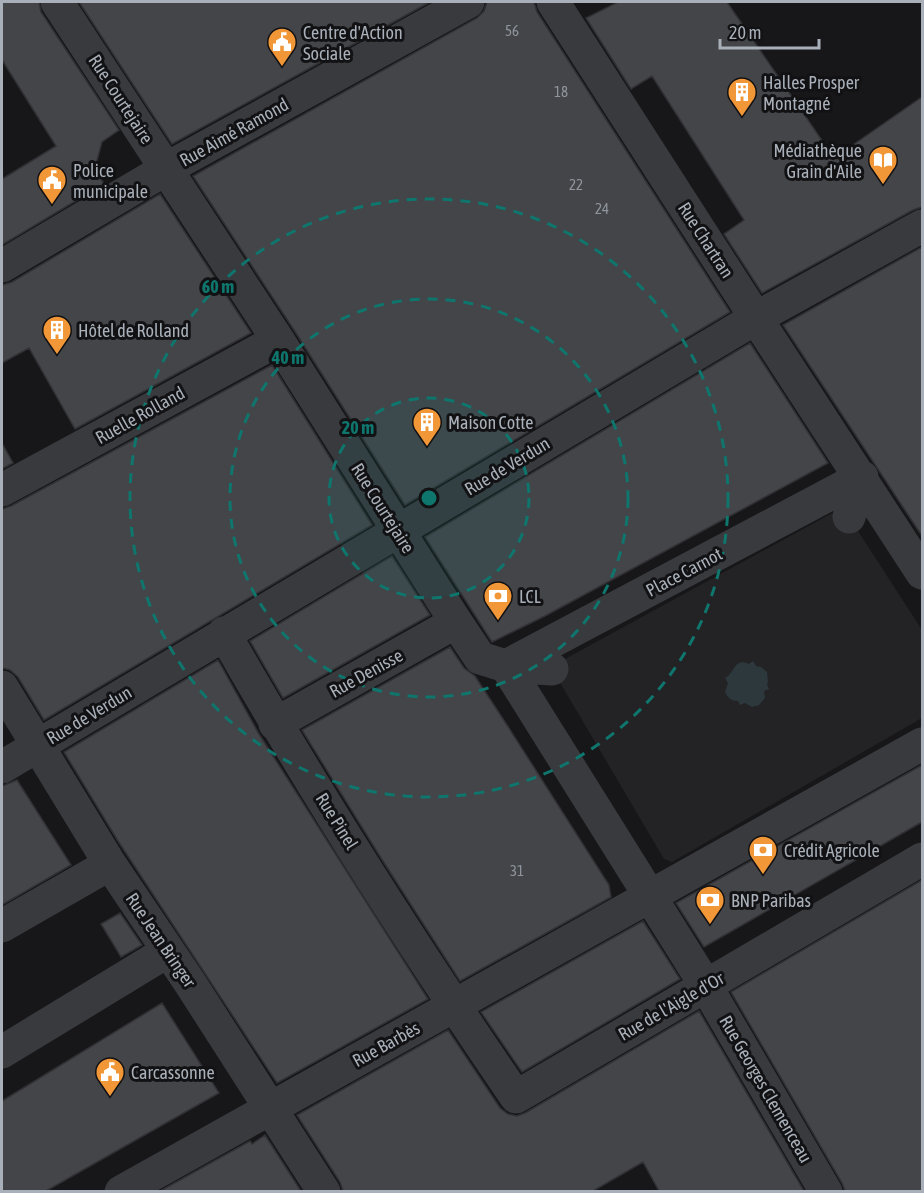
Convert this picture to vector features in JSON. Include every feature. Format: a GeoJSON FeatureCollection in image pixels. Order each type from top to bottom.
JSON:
{"type":"FeatureCollection","features":[{"type":"Feature","properties":{"kind":"street","name":"Rue Courtejaire"},"geometry":{"type":"LineString","coordinates":[[57,2],[278,340],[480,658],[506,666]]}},
{"type":"Feature","properties":{"kind":"street","name":"Rue Aimé Ramond"},"geometry":{"type":"LineString","coordinates":[[2,266],[166,169],[468,2]]}},
{"type":"Feature","properties":{"kind":"street","name":"Rue Chartran"},"geometry":{"type":"LineString","coordinates":[[554,2],[756,318],[862,477]]}},
{"type":"Feature","properties":{"kind":"street","name":"Rue de Verdun"},"geometry":{"type":"LineString","coordinates":[[2,766],[756,318],[922,226]]}},
{"type":"Feature","properties":{"kind":"street","name":"Ruelle Rolland"},"geometry":{"type":"LineString","coordinates":[[2,490],[278,340]]}},
{"type":"Feature","properties":{"kind":"street"},"geometry":{"type":"LineString","coordinates":[[849,517],[862,477]]}},
{"type":"Feature","properties":{"kind":"street"},"geometry":{"type":"LineString","coordinates":[[862,477],[922,573]]}},
{"type":"Feature","properties":{"kind":"street","name":"Place Carnot"},"geometry":{"type":"LineString","coordinates":[[506,666],[862,477]]}},
{"type":"Feature","properties":{"kind":"street","name":"Rue Denisse"},"geometry":{"type":"LineString","coordinates":[[275,724],[456,622]]}},
{"type":"Feature","properties":{"kind":"street","name":"Rue Pinel"},"geometry":{"type":"LineString","coordinates":[[224,633],[275,724],[453,1006]]}},
{"type":"Feature","properties":{"kind":"street"},"geometry":{"type":"LineString","coordinates":[[506,666],[552,669]]}},
{"type":"Feature","properties":{"kind":"street"},"geometry":{"type":"LineString","coordinates":[[506,666],[650,896]]}},
{"type":"Feature","properties":{"kind":"street","name":"Rue Jean Bringer"},"geometry":{"type":"LineString","coordinates":[[2,687],[110,864],[190,982],[324,1191]]}},
{"type":"Feature","properties":{"kind":"street"},"geometry":{"type":"LineString","coordinates":[[650,896],[922,744]]}},
{"type":"Feature","properties":{"kind":"street"},"geometry":{"type":"LineString","coordinates":[[650,896],[664,859]]}},
{"type":"Feature","properties":{"kind":"street","name":"Rue de l'Aigle d'Or"},"geometry":{"type":"LineString","coordinates":[[453,1006],[516,1097],[922,859]]}},
{"type":"Feature","properties":{"kind":"street"},"geometry":{"type":"LineString","coordinates":[[2,926],[110,864]]}},
{"type":"Feature","properties":{"kind":"street","name":"Rue Georges Clemenceau"},"geometry":{"type":"LineString","coordinates":[[650,896],[706,986],[826,1191]]}},
{"type":"Feature","properties":{"kind":"street","name":"Rue Barbès"},"geometry":{"type":"LineString","coordinates":[[121,1191],[650,896]]}},
{"type":"Feature","properties":{"kind":"street"},"geometry":{"type":"LineString","coordinates":[[2,1052],[168,951]]}},
{"type":"Feature","properties":{"kind":"shaded area"},"geometry":{"type":"Polygon","coordinates":[[[836,511],[849,517],[922,630],[922,718],[672,862],[664,859],[552,669],[554,665],[836,511]]]}},
{"type":"Feature","properties":{"kind":"shaded area"},"geometry":{"type":"Polygon","coordinates":[[[753,661],[756,666],[767,672],[769,689],[764,691],[765,698],[759,705],[752,707],[745,703],[740,705],[738,701],[729,697],[725,692],[728,683],[725,678],[737,664],[744,662],[749,664],[753,661]]]}},
{"type":"Feature","properties":{"kind":"building"},"geometry":{"type":"Polygon","coordinates":[[[2,2],[39,2],[41,12],[119,130],[102,142],[95,168],[104,184],[2,245],[2,179],[56,146],[2,60],[2,2]]]}},
{"type":"Feature","properties":{"kind":"building"},"geometry":{"type":"Polygon","coordinates":[[[79,2],[430,2],[172,144],[79,2]]]}},
{"type":"Feature","properties":{"kind":"building"},"geometry":{"type":"Polygon","coordinates":[[[487,2],[534,2],[537,12],[730,312],[405,505],[193,176],[477,18],[484,11],[487,2]]]}},
{"type":"Feature","properties":{"kind":"building"},"geometry":{"type":"Polygon","coordinates":[[[618,2],[727,2],[834,158],[922,97],[922,207],[762,293],[724,234],[744,220],[652,76],[631,89],[586,18],[618,2]]]}},
{"type":"Feature","properties":{"kind":"building"},"geometry":{"type":"Polygon","coordinates":[[[160,194],[251,333],[75,429],[29,348],[2,363],[2,285],[12,282],[160,194]]]}},
{"type":"Feature","properties":{"kind":"building"},"geometry":{"type":"Polygon","coordinates":[[[922,247],[922,536],[783,325],[922,247]]]}},
{"type":"Feature","properties":{"kind":"building"},"geometry":{"type":"Polygon","coordinates":[[[750,343],[828,463],[545,616],[492,642],[425,537],[750,343]]]}},
{"type":"Feature","properties":{"kind":"building"},"geometry":{"type":"Polygon","coordinates":[[[272,365],[372,525],[44,720],[18,677],[10,670],[2,668],[2,509],[272,365]]]}},
{"type":"Feature","properties":{"kind":"building"},"geometry":{"type":"Polygon","coordinates":[[[2,443],[13,463],[2,469],[2,443]]]}},
{"type":"Feature","properties":{"kind":"building"},"geometry":{"type":"Polygon","coordinates":[[[392,556],[430,615],[283,698],[250,641],[392,556]]]}},
{"type":"Feature","properties":{"kind":"building"},"geometry":{"type":"Polygon","coordinates":[[[450,647],[464,668],[475,676],[507,725],[609,885],[611,897],[460,981],[302,730],[450,647]]]}},
{"type":"Feature","properties":{"kind":"building"},"geometry":{"type":"Polygon","coordinates":[[[218,660],[259,734],[428,999],[277,1083],[118,841],[64,752],[218,660]]]}},
{"type":"Feature","properties":{"kind":"building"},"geometry":{"type":"Polygon","coordinates":[[[922,765],[922,822],[704,947],[676,903],[922,765]]]}},
{"type":"Feature","properties":{"kind":"building"},"geometry":{"type":"Polygon","coordinates":[[[17,780],[71,865],[2,905],[2,786],[17,780]]]}},
{"type":"Feature","properties":{"kind":"building"},"geometry":{"type":"Polygon","coordinates":[[[922,880],[922,1191],[845,1191],[731,992],[922,880]]]}},
{"type":"Feature","properties":{"kind":"building"},"geometry":{"type":"Polygon","coordinates":[[[120,913],[142,945],[121,957],[101,924],[120,913]]]}},
{"type":"Feature","properties":{"kind":"building"},"geometry":{"type":"Polygon","coordinates":[[[643,921],[680,979],[522,1072],[481,1012],[643,921]]]}},
{"type":"Feature","properties":{"kind":"building","name":"Carcassonne"},"geometry":{"type":"Polygon","coordinates":[[[162,1003],[219,1093],[46,1191],[2,1191],[2,1101],[162,1003]]]}},
{"type":"Feature","properties":{"kind":"building"},"geometry":{"type":"Polygon","coordinates":[[[699,1011],[804,1191],[659,1191],[643,1162],[593,1191],[343,1191],[340,1182],[297,1115],[448,1030],[500,1108],[508,1114],[517,1116],[699,1011]]]}},
{"type":"Feature","properties":{"kind":"building"},"geometry":{"type":"Polygon","coordinates":[[[265,1135],[301,1191],[160,1191],[250,1141],[252,1144],[265,1135]]]}},
{"type":"Feature","properties":{"kind":"place","name":"Centre d'Action Sociale"},"geometry":{"type":"Point","coordinates":[282,68]}},
{"type":"Feature","properties":{"kind":"place","name":"Halles Prosper Montagné"},"geometry":{"type":"Point","coordinates":[742,118]}},
{"type":"Feature","properties":{"kind":"place","name":"Médiathèque Grain d'Aile"},"geometry":{"type":"Point","coordinates":[883,186]}},
{"type":"Feature","properties":{"kind":"place","name":"Police municipale"},"geometry":{"type":"Point","coordinates":[52,206]}},
{"type":"Feature","properties":{"kind":"place","name":"Hôtel de Rolland"},"geometry":{"type":"Point","coordinates":[57,356]}},
{"type":"Feature","properties":{"kind":"place","name":"Maison Cotte"},"geometry":{"type":"Point","coordinates":[427,448]}},
{"type":"Feature","properties":{"kind":"place","name":"LCL"},"geometry":{"type":"Point","coordinates":[498,622]}},
{"type":"Feature","properties":{"kind":"place","name":"Crédit Agricole"},"geometry":{"type":"Point","coordinates":[763,876]}},
{"type":"Feature","properties":{"kind":"place","name":"BNP Paribas"},"geometry":{"type":"Point","coordinates":[710,926]}},
{"type":"Feature","properties":{"kind":"place","name":"Carcassonne"},"geometry":{"type":"Point","coordinates":[110,1098]}}]}
